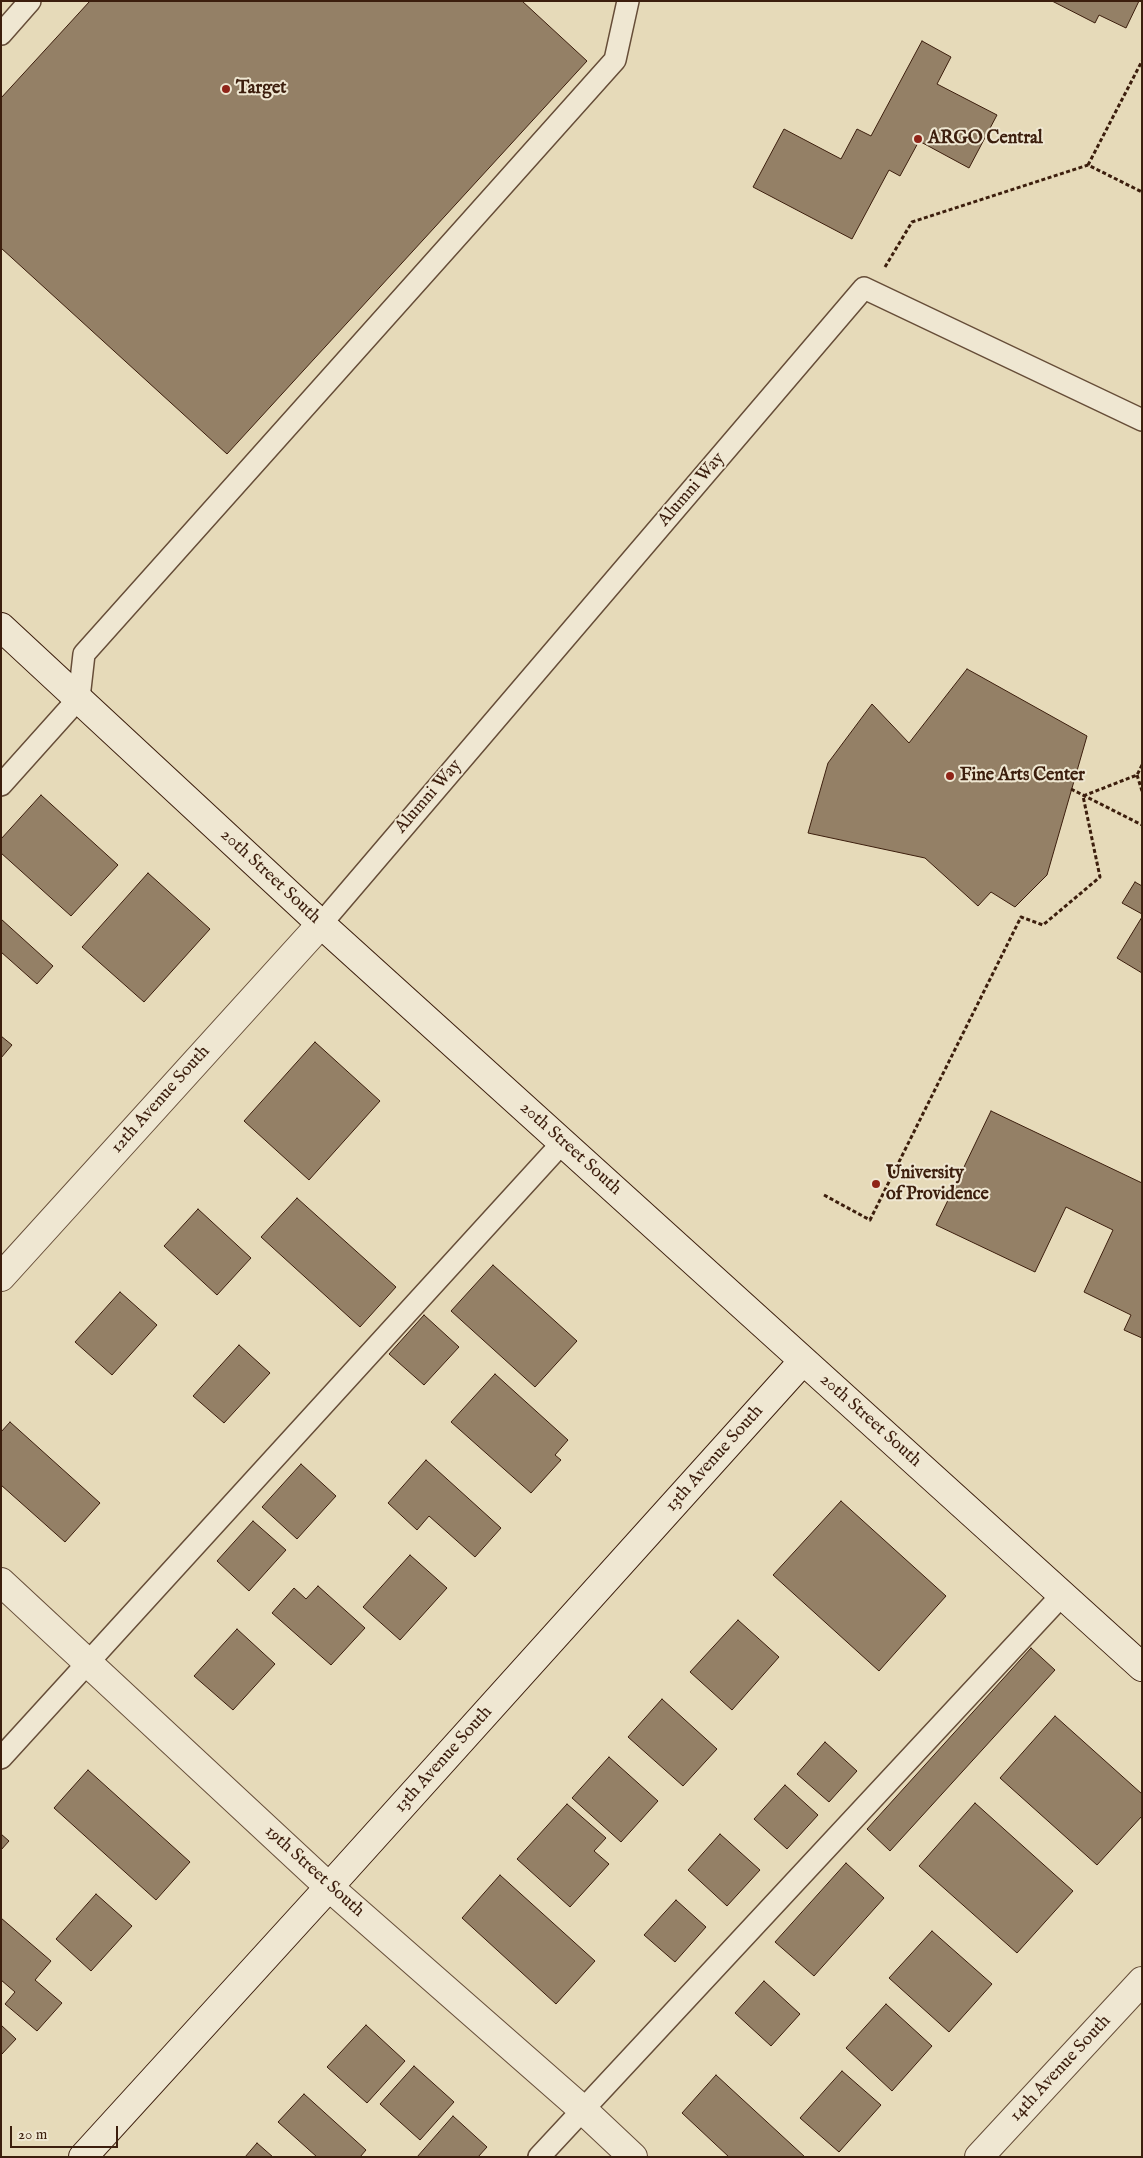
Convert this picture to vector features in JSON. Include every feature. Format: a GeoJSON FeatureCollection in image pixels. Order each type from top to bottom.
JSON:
{"type":"FeatureCollection","features":[{"type":"Feature","properties":{"kind":"street","name":"20th Street South"},"geometry":{"type":"LineString","coordinates":[[1,627],[321,924],[1142,1667]]}},
{"type":"Feature","properties":{"kind":"street","name":"12th Avenue South"},"geometry":{"type":"LineString","coordinates":[[1,1277],[321,924]]}},
{"type":"Feature","properties":{"kind":"street","name":"13th Avenue South"},"geometry":{"type":"LineString","coordinates":[[83,2157],[803,1361]]}},
{"type":"Feature","properties":{"kind":"street","name":"19th Street South"},"geometry":{"type":"LineString","coordinates":[[1,1582],[329,1887],[633,2157]]}},
{"type":"Feature","properties":{"kind":"street","name":"14th Avenue South"},"geometry":{"type":"LineString","coordinates":[[979,2157],[1142,1981]]}},
{"type":"Feature","properties":{"kind":"lane"},"geometry":{"type":"LineString","coordinates":[[1,34],[30,1]]}},
{"type":"Feature","properties":{"kind":"lane"},"geometry":{"type":"LineString","coordinates":[[1,785],[79,698],[84,654],[615,60],[628,1]]}},
{"type":"Feature","properties":{"kind":"lane","name":"Alumni Way"},"geometry":{"type":"LineString","coordinates":[[321,924],[864,288],[872,292]]}},
{"type":"Feature","properties":{"kind":"lane"},"geometry":{"type":"LineString","coordinates":[[872,292],[1142,420]]}},
{"type":"Feature","properties":{"kind":"lane"},"geometry":{"type":"LineString","coordinates":[[1,1758],[563,1142]]}},
{"type":"Feature","properties":{"kind":"lane"},"geometry":{"type":"LineString","coordinates":[[539,2157],[1062,1595]]}},
{"type":"Feature","properties":{"kind":"path"},"geometry":{"type":"LineString","coordinates":[[1088,165],[1142,61]]}},
{"type":"Feature","properties":{"kind":"path"},"geometry":{"type":"LineString","coordinates":[[872,292],[912,222],[1088,165],[1142,192]]}},
{"type":"Feature","properties":{"kind":"path"},"geometry":{"type":"LineString","coordinates":[[1083,796],[1137,775],[1142,765]]}},
{"type":"Feature","properties":{"kind":"path"},"geometry":{"type":"LineString","coordinates":[[1137,775],[1142,791]]}},
{"type":"Feature","properties":{"kind":"path"},"geometry":{"type":"LineString","coordinates":[[1071,789],[1142,825]]}},
{"type":"Feature","properties":{"kind":"path"},"geometry":{"type":"LineString","coordinates":[[824,1196],[870,1220],[1021,917],[1042,925],[1100,877],[1083,796]]}},
{"type":"Feature","properties":{"kind":"building"},"geometry":{"type":"Polygon","coordinates":[[[90,1],[522,1],[587,61],[227,454],[1,248],[1,98],[90,1]]]}},
{"type":"Feature","properties":{"kind":"building"},"geometry":{"type":"Polygon","coordinates":[[[1052,1],[1139,1],[1126,28],[1099,15],[1095,23],[1052,1]]]}},
{"type":"Feature","properties":{"kind":"building","name":"ARGO Central"},"geometry":{"type":"Polygon","coordinates":[[[922,41],[951,57],[937,84],[997,115],[969,168],[919,141],[900,176],[889,170],[852,239],[753,187],[784,129],[841,159],[857,129],[871,136],[922,41]]]}},
{"type":"Feature","properties":{"kind":"building","name":"Fine Arts Center"},"geometry":{"type":"Polygon","coordinates":[[[967,669],[1087,736],[1047,875],[1015,907],[991,892],[978,906],[925,858],[808,833],[828,763],[872,704],[909,743],[967,669]]]}},
{"type":"Feature","properties":{"kind":"building"},"geometry":{"type":"Polygon","coordinates":[[[41,795],[118,865],[71,916],[1,853],[1,839],[41,795]]]}},
{"type":"Feature","properties":{"kind":"building"},"geometry":{"type":"Polygon","coordinates":[[[148,873],[210,929],[144,1002],[82,947],[148,873]]]}},
{"type":"Feature","properties":{"kind":"building"},"geometry":{"type":"Polygon","coordinates":[[[1135,882],[1142,886],[1142,914],[1122,903],[1135,882]]]}},
{"type":"Feature","properties":{"kind":"building"},"geometry":{"type":"Polygon","coordinates":[[[1142,917],[1142,973],[1117,958],[1142,917]]]}},
{"type":"Feature","properties":{"kind":"building"},"geometry":{"type":"Polygon","coordinates":[[[1,919],[53,966],[37,984],[1,952],[1,919]]]}},
{"type":"Feature","properties":{"kind":"building"},"geometry":{"type":"Polygon","coordinates":[[[1,1036],[12,1045],[1,1058],[1,1036]]]}},
{"type":"Feature","properties":{"kind":"building"},"geometry":{"type":"Polygon","coordinates":[[[315,1042],[380,1101],[309,1180],[244,1121],[315,1042]]]}},
{"type":"Feature","properties":{"kind":"building"},"geometry":{"type":"Polygon","coordinates":[[[991,1111],[1142,1183],[1142,1338],[1124,1330],[1131,1315],[1084,1292],[1113,1230],[1066,1207],[1035,1272],[936,1225],[991,1111]]]}},
{"type":"Feature","properties":{"kind":"building"},"geometry":{"type":"Polygon","coordinates":[[[297,1198],[396,1287],[360,1327],[261,1237],[297,1198]]]}},
{"type":"Feature","properties":{"kind":"building"},"geometry":{"type":"Polygon","coordinates":[[[198,1209],[251,1258],[217,1295],[164,1246],[198,1209]]]}},
{"type":"Feature","properties":{"kind":"building"},"geometry":{"type":"Polygon","coordinates":[[[493,1265],[577,1341],[535,1387],[451,1311],[493,1265]]]}},
{"type":"Feature","properties":{"kind":"building"},"geometry":{"type":"Polygon","coordinates":[[[120,1292],[157,1325],[112,1375],[75,1342],[120,1292]]]}},
{"type":"Feature","properties":{"kind":"building"},"geometry":{"type":"Polygon","coordinates":[[[424,1315],[459,1347],[424,1385],[389,1354],[424,1315]]]}},
{"type":"Feature","properties":{"kind":"building"},"geometry":{"type":"Polygon","coordinates":[[[239,1345],[270,1373],[224,1423],[193,1396],[239,1345]]]}},
{"type":"Feature","properties":{"kind":"building"},"geometry":{"type":"Polygon","coordinates":[[[495,1374],[568,1440],[555,1455],[561,1460],[531,1493],[451,1422],[495,1374]]]}},
{"type":"Feature","properties":{"kind":"building"},"geometry":{"type":"Polygon","coordinates":[[[10,1422],[100,1503],[65,1542],[1,1485],[1,1432],[10,1422]]]}},
{"type":"Feature","properties":{"kind":"building"},"geometry":{"type":"Polygon","coordinates":[[[426,1460],[501,1528],[475,1557],[429,1516],[417,1530],[388,1503],[426,1460]]]}},
{"type":"Feature","properties":{"kind":"building"},"geometry":{"type":"Polygon","coordinates":[[[301,1464],[336,1496],[297,1539],[262,1507],[301,1464]]]}},
{"type":"Feature","properties":{"kind":"building"},"geometry":{"type":"Polygon","coordinates":[[[841,1501],[946,1596],[879,1671],[773,1575],[841,1501]]]}},
{"type":"Feature","properties":{"kind":"building"},"geometry":{"type":"Polygon","coordinates":[[[253,1521],[286,1550],[249,1591],[217,1561],[253,1521]]]}},
{"type":"Feature","properties":{"kind":"building"},"geometry":{"type":"Polygon","coordinates":[[[410,1555],[447,1588],[400,1640],[363,1607],[410,1555]]]}},
{"type":"Feature","properties":{"kind":"building"},"geometry":{"type":"Polygon","coordinates":[[[318,1586],[365,1628],[331,1665],[272,1613],[294,1588],[306,1599],[318,1586]]]}},
{"type":"Feature","properties":{"kind":"building"},"geometry":{"type":"Polygon","coordinates":[[[738,1620],[779,1657],[732,1710],[690,1672],[738,1620]]]}},
{"type":"Feature","properties":{"kind":"building"},"geometry":{"type":"Polygon","coordinates":[[[237,1629],[275,1664],[233,1710],[194,1676],[237,1629]]]}},
{"type":"Feature","properties":{"kind":"building"},"geometry":{"type":"Polygon","coordinates":[[[1031,1648],[1055,1670],[890,1851],[867,1829],[1031,1648]]]}},
{"type":"Feature","properties":{"kind":"building"},"geometry":{"type":"Polygon","coordinates":[[[662,1699],[717,1749],[683,1786],[628,1737],[662,1699]]]}},
{"type":"Feature","properties":{"kind":"building"},"geometry":{"type":"Polygon","coordinates":[[[1055,1716],[1142,1794],[1142,1816],[1097,1865],[1000,1778],[1055,1716]]]}},
{"type":"Feature","properties":{"kind":"building"},"geometry":{"type":"Polygon","coordinates":[[[825,1742],[857,1771],[829,1802],[797,1774],[825,1742]]]}},
{"type":"Feature","properties":{"kind":"building"},"geometry":{"type":"Polygon","coordinates":[[[609,1757],[658,1801],[621,1842],[572,1798],[609,1757]]]}},
{"type":"Feature","properties":{"kind":"building"},"geometry":{"type":"Polygon","coordinates":[[[88,1770],[190,1862],[156,1900],[54,1808],[88,1770]]]}},
{"type":"Feature","properties":{"kind":"building"},"geometry":{"type":"Polygon","coordinates":[[[785,1785],[818,1815],[787,1849],[754,1819],[785,1785]]]}},
{"type":"Feature","properties":{"kind":"building"},"geometry":{"type":"Polygon","coordinates":[[[975,1803],[1073,1891],[1017,1953],[919,1866],[975,1803]]]}},
{"type":"Feature","properties":{"kind":"building"},"geometry":{"type":"Polygon","coordinates":[[[567,1804],[606,1838],[594,1851],[609,1864],[570,1907],[517,1859],[567,1804]]]}},
{"type":"Feature","properties":{"kind":"building"},"geometry":{"type":"Polygon","coordinates":[[[1,1834],[9,1841],[1,1850],[1,1834]]]}},
{"type":"Feature","properties":{"kind":"building"},"geometry":{"type":"Polygon","coordinates":[[[720,1834],[760,1870],[727,1906],[688,1870],[720,1834]]]}},
{"type":"Feature","properties":{"kind":"building"},"geometry":{"type":"Polygon","coordinates":[[[846,1863],[884,1898],[814,1976],[775,1942],[846,1863]]]}},
{"type":"Feature","properties":{"kind":"building"},"geometry":{"type":"Polygon","coordinates":[[[500,1875],[595,1961],[556,2004],[462,1918],[500,1875]]]}},
{"type":"Feature","properties":{"kind":"building"},"geometry":{"type":"Polygon","coordinates":[[[96,1894],[132,1926],[91,1971],[56,1939],[96,1894]]]}},
{"type":"Feature","properties":{"kind":"building"},"geometry":{"type":"Polygon","coordinates":[[[676,1900],[706,1927],[675,1962],[644,1935],[676,1900]]]}},
{"type":"Feature","properties":{"kind":"building"},"geometry":{"type":"Polygon","coordinates":[[[1,1918],[51,1961],[35,1980],[62,2003],[37,2031],[5,2004],[15,1992],[1,1980],[1,1918]]]}},
{"type":"Feature","properties":{"kind":"building"},"geometry":{"type":"Polygon","coordinates":[[[932,1931],[992,1984],[949,2032],[889,1978],[932,1931]]]}},
{"type":"Feature","properties":{"kind":"building"},"geometry":{"type":"Polygon","coordinates":[[[764,1981],[800,2014],[771,2046],[735,2013],[764,1981]]]}},
{"type":"Feature","properties":{"kind":"building"},"geometry":{"type":"Polygon","coordinates":[[[886,2004],[932,2046],[892,2091],[846,2048],[886,2004]]]}},
{"type":"Feature","properties":{"kind":"building"},"geometry":{"type":"Polygon","coordinates":[[[1,2025],[16,2039],[1,2055],[1,2025]]]}},
{"type":"Feature","properties":{"kind":"building"},"geometry":{"type":"Polygon","coordinates":[[[366,2025],[405,2061],[367,2103],[327,2067],[366,2025]]]}},
{"type":"Feature","properties":{"kind":"building"},"geometry":{"type":"Polygon","coordinates":[[[414,2066],[454,2102],[420,2140],[380,2104],[414,2066]]]}},
{"type":"Feature","properties":{"kind":"building"},"geometry":{"type":"Polygon","coordinates":[[[842,2071],[881,2105],[839,2152],[800,2118],[842,2071]]]}},
{"type":"Feature","properties":{"kind":"building"},"geometry":{"type":"Polygon","coordinates":[[[716,2075],[805,2157],[729,2157],[682,2113],[716,2075]]]}},
{"type":"Feature","properties":{"kind":"building"},"geometry":{"type":"Polygon","coordinates":[[[304,2094],[366,2150],[360,2157],[317,2157],[278,2122],[304,2094]]]}},
{"type":"Feature","properties":{"kind":"building"},"geometry":{"type":"Polygon","coordinates":[[[453,2116],[487,2147],[478,2157],[417,2157],[453,2116]]]}},
{"type":"Feature","properties":{"kind":"building"},"geometry":{"type":"Polygon","coordinates":[[[257,2143],[273,2157],[245,2157],[257,2143]]]}},
{"type":"Feature","properties":{"kind":"place","name":"Target"},"geometry":{"type":"Point","coordinates":[226,89]}},
{"type":"Feature","properties":{"kind":"place","name":"ARGO Central"},"geometry":{"type":"Point","coordinates":[918,139]}},
{"type":"Feature","properties":{"kind":"place","name":"Fine Arts Center"},"geometry":{"type":"Point","coordinates":[950,776]}},
{"type":"Feature","properties":{"kind":"place","name":"University of Providence"},"geometry":{"type":"Point","coordinates":[876,1184]}}]}
